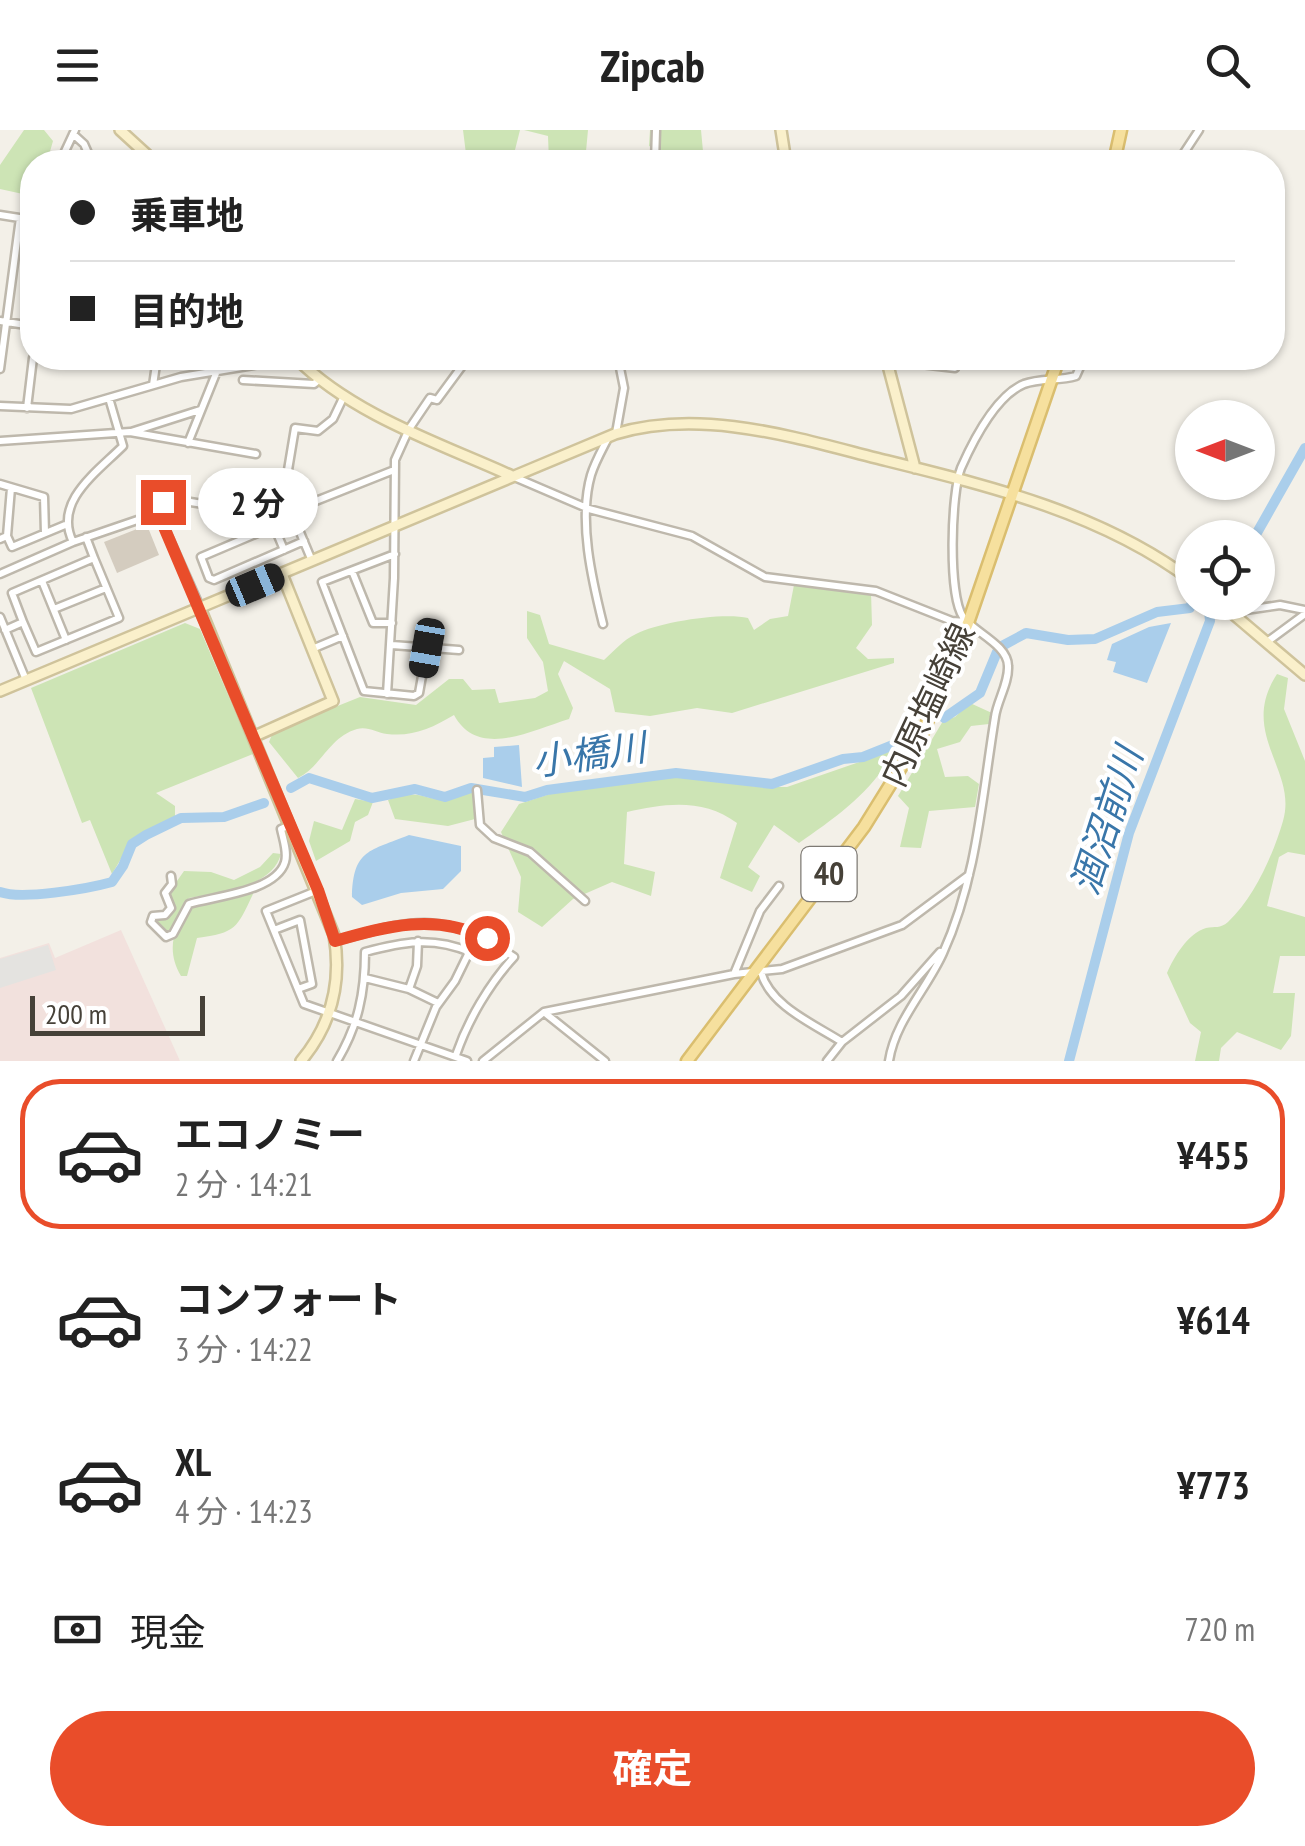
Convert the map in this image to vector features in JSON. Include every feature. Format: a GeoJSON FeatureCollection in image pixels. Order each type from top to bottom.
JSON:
{"type":"FeatureCollection","features":[{"type":"Feature","properties":{"kind":"main road","name":"内原塩崎線"},"geometry":{"type":"LineString","coordinates":[[687,1061],[757,973],[898,776],[936,704],[968,622],[1056,370]]}},
{"type":"Feature","properties":{"kind":"street"},"geometry":{"type":"LineString","coordinates":[[120,130],[142,150]]}},
{"type":"Feature","properties":{"kind":"street"},"geometry":{"type":"LineString","coordinates":[[0,215],[20,218],[3,322],[0,369]]}},
{"type":"Feature","properties":{"kind":"street"},"geometry":{"type":"LineString","coordinates":[[27,408],[32,370]]}},
{"type":"Feature","properties":{"kind":"street"},"geometry":{"type":"LineString","coordinates":[[152,386],[155,370]]}},
{"type":"Feature","properties":{"kind":"street"},"geometry":{"type":"LineString","coordinates":[[0,406],[71,409],[229,370]]}},
{"type":"Feature","properties":{"kind":"street"},"geometry":{"type":"LineString","coordinates":[[309,370],[344,396],[512,476],[588,509],[692,536],[765,577],[876,591],[952,621],[968,622]]}},
{"type":"Feature","properties":{"kind":"street"},"geometry":{"type":"LineString","coordinates":[[387,694],[395,554],[394,470],[409,429],[430,398],[437,400],[458,370]]}},
{"type":"Feature","properties":{"kind":"street"},"geometry":{"type":"LineString","coordinates":[[603,624],[590,558],[590,476],[612,436],[624,388],[620,370]]}},
{"type":"Feature","properties":{"kind":"street"},"geometry":{"type":"LineString","coordinates":[[890,370],[915,468]]}},
{"type":"Feature","properties":{"kind":"street"},"geometry":{"type":"LineString","coordinates":[[889,1061],[902,1025],[947,943],[969,875],[1008,662],[957,606],[954,590],[958,479],[1001,400],[1023,384],[1076,376],[1079,370]]}},
{"type":"Feature","properties":{"kind":"street"},"geometry":{"type":"LineString","coordinates":[[188,443],[218,372]]}},
{"type":"Feature","properties":{"kind":"street"},"geometry":{"type":"LineString","coordinates":[[243,380],[314,384],[320,380]]}},
{"type":"Feature","properties":{"kind":"street"},"geometry":{"type":"LineString","coordinates":[[312,561],[284,494],[284,477],[295,428],[318,431],[333,419],[344,396]]}},
{"type":"Feature","properties":{"kind":"street"},"geometry":{"type":"LineString","coordinates":[[73,542],[64,526],[70,502],[123,446],[109,398]]}},
{"type":"Feature","properties":{"kind":"street"},"geometry":{"type":"LineString","coordinates":[[130,432],[201,410]]}},
{"type":"Feature","properties":{"kind":"street"},"geometry":{"type":"LineString","coordinates":[[0,691],[612,436],[673,424],[761,432],[1013,492],[1147,552],[1175,569]]}},
{"type":"Feature","properties":{"kind":"street"},"geometry":{"type":"LineString","coordinates":[[0,441],[130,432],[256,454]]}},
{"type":"Feature","properties":{"kind":"street"},"geometry":{"type":"LineString","coordinates":[[155,514],[163,502],[178,500],[278,516],[394,470]]}},
{"type":"Feature","properties":{"kind":"street"},"geometry":{"type":"LineString","coordinates":[[0,484],[44,497],[45,533]]}},
{"type":"Feature","properties":{"kind":"street"},"geometry":{"type":"LineString","coordinates":[[11,488],[4,538],[12,547],[64,526]]}},
{"type":"Feature","properties":{"kind":"street"},"geometry":{"type":"LineString","coordinates":[[0,574],[148,513],[161,520],[318,890],[335,941],[337,979],[330,1012],[301,1061]]}},
{"type":"Feature","properties":{"kind":"street"},"geometry":{"type":"LineString","coordinates":[[284,550],[274,526],[201,556],[209,578],[214,580],[304,542]]}},
{"type":"Feature","properties":{"kind":"street"},"geometry":{"type":"LineString","coordinates":[[86,537],[118,618],[36,652],[12,593],[94,558]]}},
{"type":"Feature","properties":{"kind":"street"},"geometry":{"type":"LineString","coordinates":[[395,554],[322,582],[364,691],[418,693],[427,648]]}},
{"type":"Feature","properties":{"kind":"street"},"geometry":{"type":"LineString","coordinates":[[352,571],[374,623],[392,624]]}},
{"type":"Feature","properties":{"kind":"street"},"geometry":{"type":"LineString","coordinates":[[252,736],[333,701],[282,574]]}},
{"type":"Feature","properties":{"kind":"street"},"geometry":{"type":"LineString","coordinates":[[42,580],[66,640]]}},
{"type":"Feature","properties":{"kind":"street"},"geometry":{"type":"LineString","coordinates":[[54,609],[106,588]]}},
{"type":"Feature","properties":{"kind":"street"},"geometry":{"type":"LineString","coordinates":[[1275,605],[1305,612]]}},
{"type":"Feature","properties":{"kind":"street"},"geometry":{"type":"LineString","coordinates":[[1267,642],[1305,612]]}},
{"type":"Feature","properties":{"kind":"street"},"geometry":{"type":"LineString","coordinates":[[0,616],[26,680]]}},
{"type":"Feature","properties":{"kind":"street"},"geometry":{"type":"LineString","coordinates":[[1240,620],[1305,675]]}},
{"type":"Feature","properties":{"kind":"street"},"geometry":{"type":"LineString","coordinates":[[5,630],[23,622]]}},
{"type":"Feature","properties":{"kind":"street"},"geometry":{"type":"LineString","coordinates":[[312,649],[343,636]]}},
{"type":"Feature","properties":{"kind":"street"},"geometry":{"type":"LineString","coordinates":[[392,645],[459,650]]}},
{"type":"Feature","properties":{"kind":"street"},"geometry":{"type":"LineString","coordinates":[[477,790],[480,825],[494,838],[530,852],[585,901]]}},
{"type":"Feature","properties":{"kind":"street"},"geometry":{"type":"LineString","coordinates":[[172,876],[172,884],[165,893],[171,908],[166,915],[154,916],[150,922],[166,938],[173,934],[189,904],[261,884],[282,868],[286,853],[281,829],[290,825]]}},
{"type":"Feature","properties":{"kind":"street"},"geometry":{"type":"LineString","coordinates":[[483,1061],[544,1012],[734,974],[782,969],[902,926],[969,875]]}},
{"type":"Feature","properties":{"kind":"street"},"geometry":{"type":"LineString","coordinates":[[734,974],[760,911],[779,886]]}},
{"type":"Feature","properties":{"kind":"street"},"geometry":{"type":"LineString","coordinates":[[318,890],[266,912],[304,1004],[467,1061]]}},
{"type":"Feature","properties":{"kind":"street"},"geometry":{"type":"LineString","coordinates":[[274,930],[300,920],[312,984],[298,989]]}},
{"type":"Feature","properties":{"kind":"street"},"geometry":{"type":"LineString","coordinates":[[335,941],[394,925],[438,922],[478,934],[514,956],[498,974],[465,1029],[456,1055]]}},
{"type":"Feature","properties":{"kind":"street"},"geometry":{"type":"LineString","coordinates":[[414,1061],[438,1003],[478,934]]}},
{"type":"Feature","properties":{"kind":"street"},"geometry":{"type":"LineString","coordinates":[[409,989],[417,966],[418,941]]}},
{"type":"Feature","properties":{"kind":"street"},"geometry":{"type":"LineString","coordinates":[[337,1061],[357,1021],[365,952],[434,941],[470,952]]}},
{"type":"Feature","properties":{"kind":"street"},"geometry":{"type":"LineString","coordinates":[[828,1061],[842,1042],[901,996],[947,943]]}},
{"type":"Feature","properties":{"kind":"street"},"geometry":{"type":"LineString","coordinates":[[757,973],[779,1001],[842,1042]]}},
{"type":"Feature","properties":{"kind":"street"},"geometry":{"type":"LineString","coordinates":[[365,978],[409,989],[438,1003]]}},
{"type":"Feature","properties":{"kind":"street"},"geometry":{"type":"LineString","coordinates":[[544,1012],[605,1061]]}},
{"type":"Feature","properties":{"kind":"shaded area"},"geometry":{"type":"Polygon","coordinates":[[[121,930],[180,1061],[0,1061],[0,958],[49,943],[55,958],[121,930]]]}},
{"type":"Feature","properties":{"kind":"shaded area"},"geometry":{"type":"Polygon","coordinates":[[[48,945],[56,970],[0,988],[0,959],[48,945]]]}},
{"type":"Feature","properties":{"kind":"green space"},"geometry":{"type":"Polygon","coordinates":[[[24,130],[44,130],[53,141],[50,150],[20,150],[20,193],[0,189],[0,165],[24,130]]]}},
{"type":"Feature","properties":{"kind":"green space"},"geometry":{"type":"Polygon","coordinates":[[[463,130],[520,130],[515,150],[466,150],[463,130]]]}},
{"type":"Feature","properties":{"kind":"green space"},"geometry":{"type":"Polygon","coordinates":[[[524,130],[588,130],[586,150],[549,150],[548,136],[524,130]]]}},
{"type":"Feature","properties":{"kind":"green space"},"geometry":{"type":"Polygon","coordinates":[[[650,130],[701,130],[703,150],[658,150],[649,146],[650,130]]]}},
{"type":"Feature","properties":{"kind":"green space"},"geometry":{"type":"Polygon","coordinates":[[[794,585],[871,592],[872,625],[856,648],[868,659],[894,658],[894,663],[732,713],[697,708],[650,716],[615,712],[610,689],[564,661],[558,674],[573,708],[569,719],[522,735],[491,739],[477,736],[454,715],[414,733],[357,729],[339,738],[298,778],[269,742],[273,732],[360,697],[416,705],[449,679],[463,679],[472,690],[495,689],[499,703],[535,698],[548,691],[543,662],[527,638],[527,611],[540,615],[549,644],[604,660],[631,636],[675,622],[737,616],[748,618],[754,630],[770,619],[788,616],[794,585]]]}},
{"type":"Feature","properties":{"kind":"green space"},"geometry":{"type":"Polygon","coordinates":[[[185,623],[200,629],[253,754],[156,793],[175,806],[175,817],[132,840],[112,874],[90,820],[82,823],[31,688],[185,623]]]}},
{"type":"Feature","properties":{"kind":"green space"},"geometry":{"type":"Polygon","coordinates":[[[1277,674],[1288,678],[1284,709],[1305,761],[1305,855],[1288,852],[1279,857],[1267,906],[1305,917],[1305,956],[1280,956],[1273,993],[1295,993],[1291,1036],[1281,1050],[1237,1032],[1221,1048],[1219,1061],[1195,1061],[1201,1032],[1190,1023],[1167,973],[1193,935],[1222,926],[1237,912],[1262,875],[1274,848],[1285,803],[1264,715],[1267,695],[1277,674]]]}},
{"type":"Feature","properties":{"kind":"green space"},"geometry":{"type":"Polygon","coordinates":[[[970,703],[992,713],[989,724],[971,726],[960,742],[937,749],[945,777],[968,776],[979,784],[975,807],[929,811],[921,848],[900,847],[909,808],[898,796],[943,721],[955,717],[970,703]]]}},
{"type":"Feature","properties":{"kind":"green space"},"geometry":{"type":"Polygon","coordinates":[[[894,750],[865,790],[799,843],[774,825],[748,867],[760,876],[752,892],[720,878],[737,823],[698,806],[656,806],[627,812],[624,864],[655,872],[651,896],[612,882],[573,899],[542,927],[518,912],[521,877],[501,832],[519,804],[550,794],[682,775],[758,787],[787,787],[894,750]]]}},
{"type":"Feature","properties":{"kind":"green space"},"geometry":{"type":"Polygon","coordinates":[[[473,792],[475,819],[448,826],[395,819],[388,800],[408,795],[448,799],[473,792]]]}},
{"type":"Feature","properties":{"kind":"green space"},"geometry":{"type":"Polygon","coordinates":[[[355,799],[373,802],[368,815],[355,822],[350,841],[316,861],[309,841],[314,821],[342,830],[355,799]]]}},
{"type":"Feature","properties":{"kind":"green space"},"geometry":{"type":"Polygon","coordinates":[[[273,853],[281,854],[276,865],[256,882],[189,898],[171,929],[166,932],[155,925],[156,919],[172,914],[170,891],[184,871],[211,872],[234,880],[260,867],[273,853]]]}},
{"type":"Feature","properties":{"kind":"green space"},"geometry":{"type":"Polygon","coordinates":[[[252,889],[248,905],[234,927],[197,938],[187,976],[181,976],[173,948],[176,930],[187,913],[194,905],[252,889]]]}},
{"type":"Feature","properties":{"kind":"water"},"geometry":{"type":"Polygon","coordinates":[[[1171,623],[1147,683],[1113,672],[1116,662],[1107,660],[1112,644],[1149,627],[1171,623]]]}},
{"type":"Feature","properties":{"kind":"water"},"geometry":{"type":"Polygon","coordinates":[[[519,745],[522,787],[483,778],[483,758],[494,757],[494,747],[519,745]]]}},
{"type":"Feature","properties":{"kind":"water"},"geometry":{"type":"Polygon","coordinates":[[[409,835],[461,846],[461,871],[443,889],[401,893],[362,905],[352,897],[360,861],[374,849],[409,835]]]}},
{"type":"Feature","properties":{"kind":"building"},"geometry":{"type":"Polygon","coordinates":[[[147,525],[159,555],[117,573],[104,542],[147,525]]]}},
{"type":"Feature","properties":{"kind":"waterway","name":"涸沼前川"},"geometry":{"type":"LineString","coordinates":[[1264,520],[1305,448]]}},
{"type":"Feature","properties":{"kind":"waterway","name":"小橋川"},"geometry":{"type":"LineString","coordinates":[[1002,646],[1026,633],[1068,640],[1095,639],[1157,612],[1175,610]]}},
{"type":"Feature","properties":{"kind":"waterway","name":"涸沼前川"},"geometry":{"type":"LineString","coordinates":[[1069,1061],[1129,833],[1210,620]]}},
{"type":"Feature","properties":{"kind":"waterway","name":"小橋川"},"geometry":{"type":"LineString","coordinates":[[944,718],[980,693],[997,652]]}},
{"type":"Feature","properties":{"kind":"waterway","name":"小橋川"},"geometry":{"type":"LineString","coordinates":[[291,788],[309,778],[372,798],[415,789],[445,797],[471,788],[525,797],[547,790],[676,773],[772,784],[898,743]]}},
{"type":"Feature","properties":{"kind":"waterway","name":"小橋川"},"geometry":{"type":"LineString","coordinates":[[0,892],[38,894],[112,882],[132,844],[146,835],[181,818],[224,817],[264,803]]}},
{"type":"Feature","properties":{"kind":"route"},"geometry":{"type":"LineString","coordinates":[[163,502],[155,514],[200,608],[318,890],[335,941],[420,922],[466,928],[487,938]]}}]}
